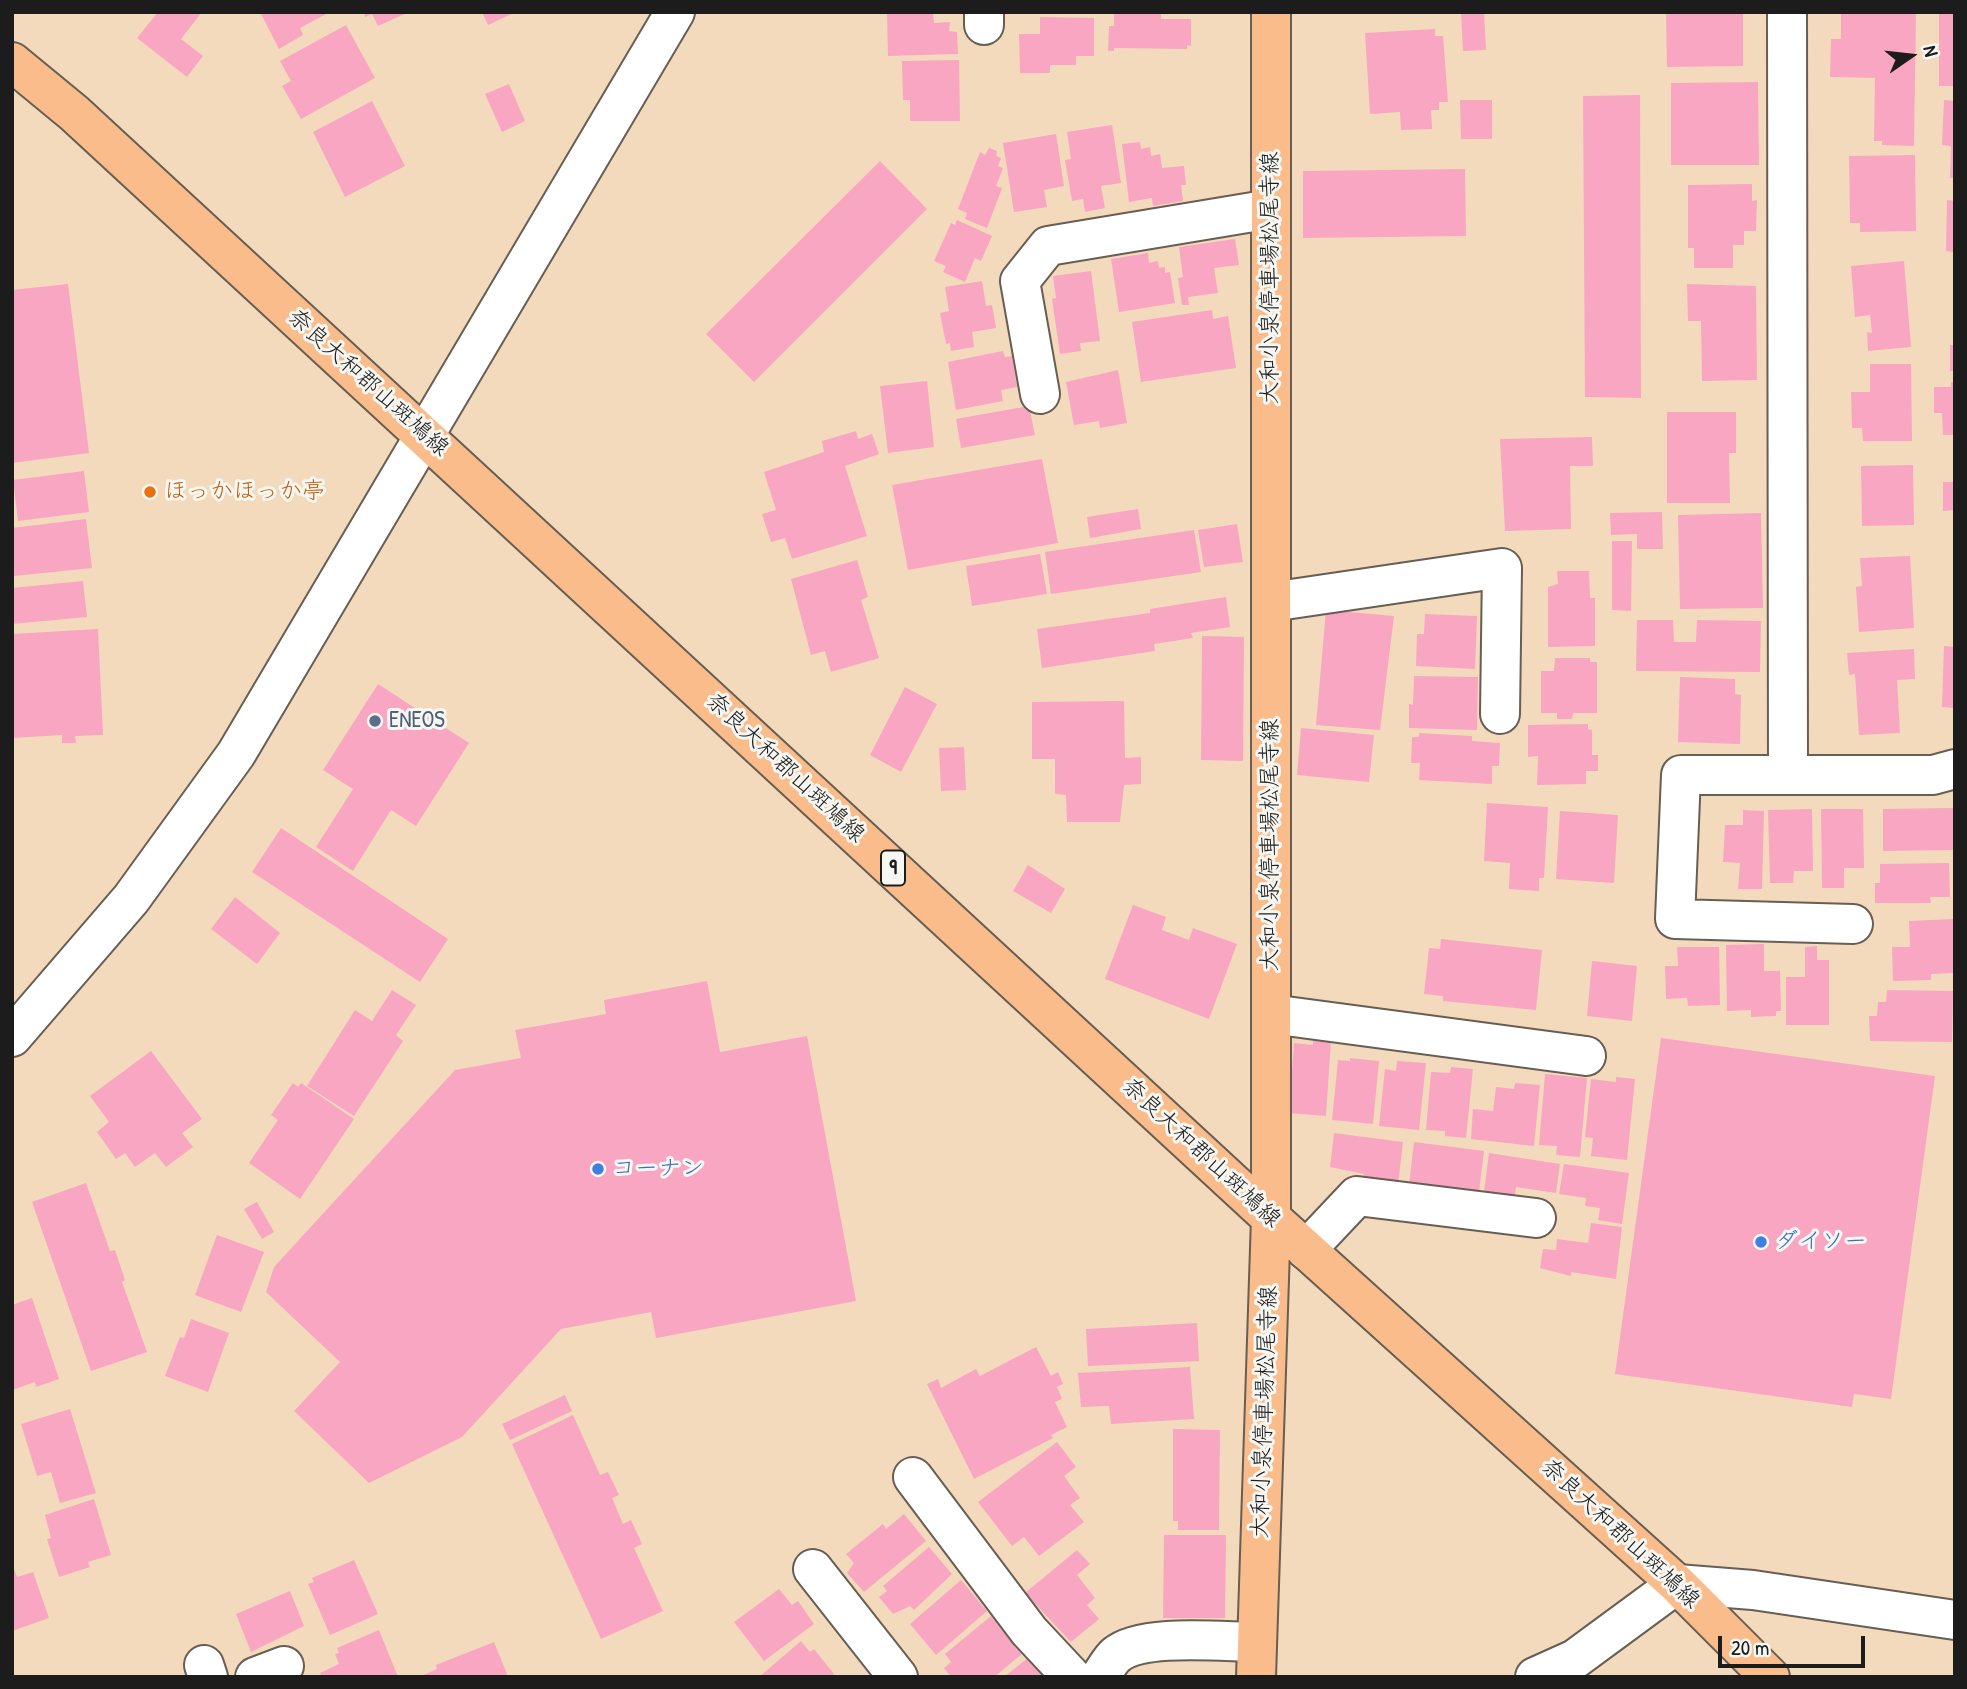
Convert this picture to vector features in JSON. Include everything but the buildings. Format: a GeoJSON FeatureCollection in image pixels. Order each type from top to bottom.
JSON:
{"type":"FeatureCollection","features":[{"type":"Feature","properties":{"kind":"main road","name":"大和小泉停車場松尾寺線"},"geometry":{"type":"LineString","coordinates":[[1257,1659],[1271,1218],[1271,12]]}},
{"type":"Feature","properties":{"kind":"main road","name":"奈良大和郡山斑鳩線"},"geometry":{"type":"LineString","coordinates":[[12,62],[74,113],[1271,1218],[1677,1584],[1770,1677]]}},
{"type":"Feature","properties":{"kind":"street"},"geometry":{"type":"LineString","coordinates":[[12,1037],[131,899],[236,754],[675,12]]}},
{"type":"Feature","properties":{"kind":"street"},"geometry":{"type":"LineString","coordinates":[[1787,12],[1788,775]]}},
{"type":"Feature","properties":{"kind":"street"},"geometry":{"type":"LineString","coordinates":[[1040,394],[1020,281],[1048,246],[1271,209]]}},
{"type":"Feature","properties":{"kind":"street"},"geometry":{"type":"LineString","coordinates":[[1271,602],[1502,568],[1500,714]]}},
{"type":"Feature","properties":{"kind":"street"},"geometry":{"type":"LineString","coordinates":[[1853,924],[1675,919],[1681,775],[1933,775],[1955,769]]}},
{"type":"Feature","properties":{"kind":"street"},"geometry":{"type":"LineString","coordinates":[[1271,1014],[1587,1056]]}},
{"type":"Feature","properties":{"kind":"street"},"geometry":{"type":"LineString","coordinates":[[1306,1250],[1357,1196],[1536,1218]]}},
{"type":"Feature","properties":{"kind":"street"},"geometry":{"type":"LineString","coordinates":[[913,1477],[1029,1631],[1072,1677]]}},
{"type":"Feature","properties":{"kind":"street"},"geometry":{"type":"LineString","coordinates":[[813,1569],[898,1677]]}},
{"type":"Feature","properties":{"kind":"street"},"geometry":{"type":"LineString","coordinates":[[1535,1677],[1575,1659],[1677,1584],[1753,1590],[1955,1619]]}},
{"type":"Feature","properties":{"kind":"street"},"geometry":{"type":"LineString","coordinates":[[1100,1677],[1116,1654],[1135,1646],[1158,1642],[1257,1659]]}},
{"type":"Feature","properties":{"kind":"place","name":"ほっかほっか亭"},"geometry":{"type":"Point","coordinates":[150,492]}},
{"type":"Feature","properties":{"kind":"place","name":"ENEOS"},"geometry":{"type":"Point","coordinates":[375,721]}},
{"type":"Feature","properties":{"kind":"place","name":"コーナン"},"geometry":{"type":"Point","coordinates":[598,1169]}},
{"type":"Feature","properties":{"kind":"place","name":"ダイソー"},"geometry":{"type":"Point","coordinates":[1761,1242]}}]}
